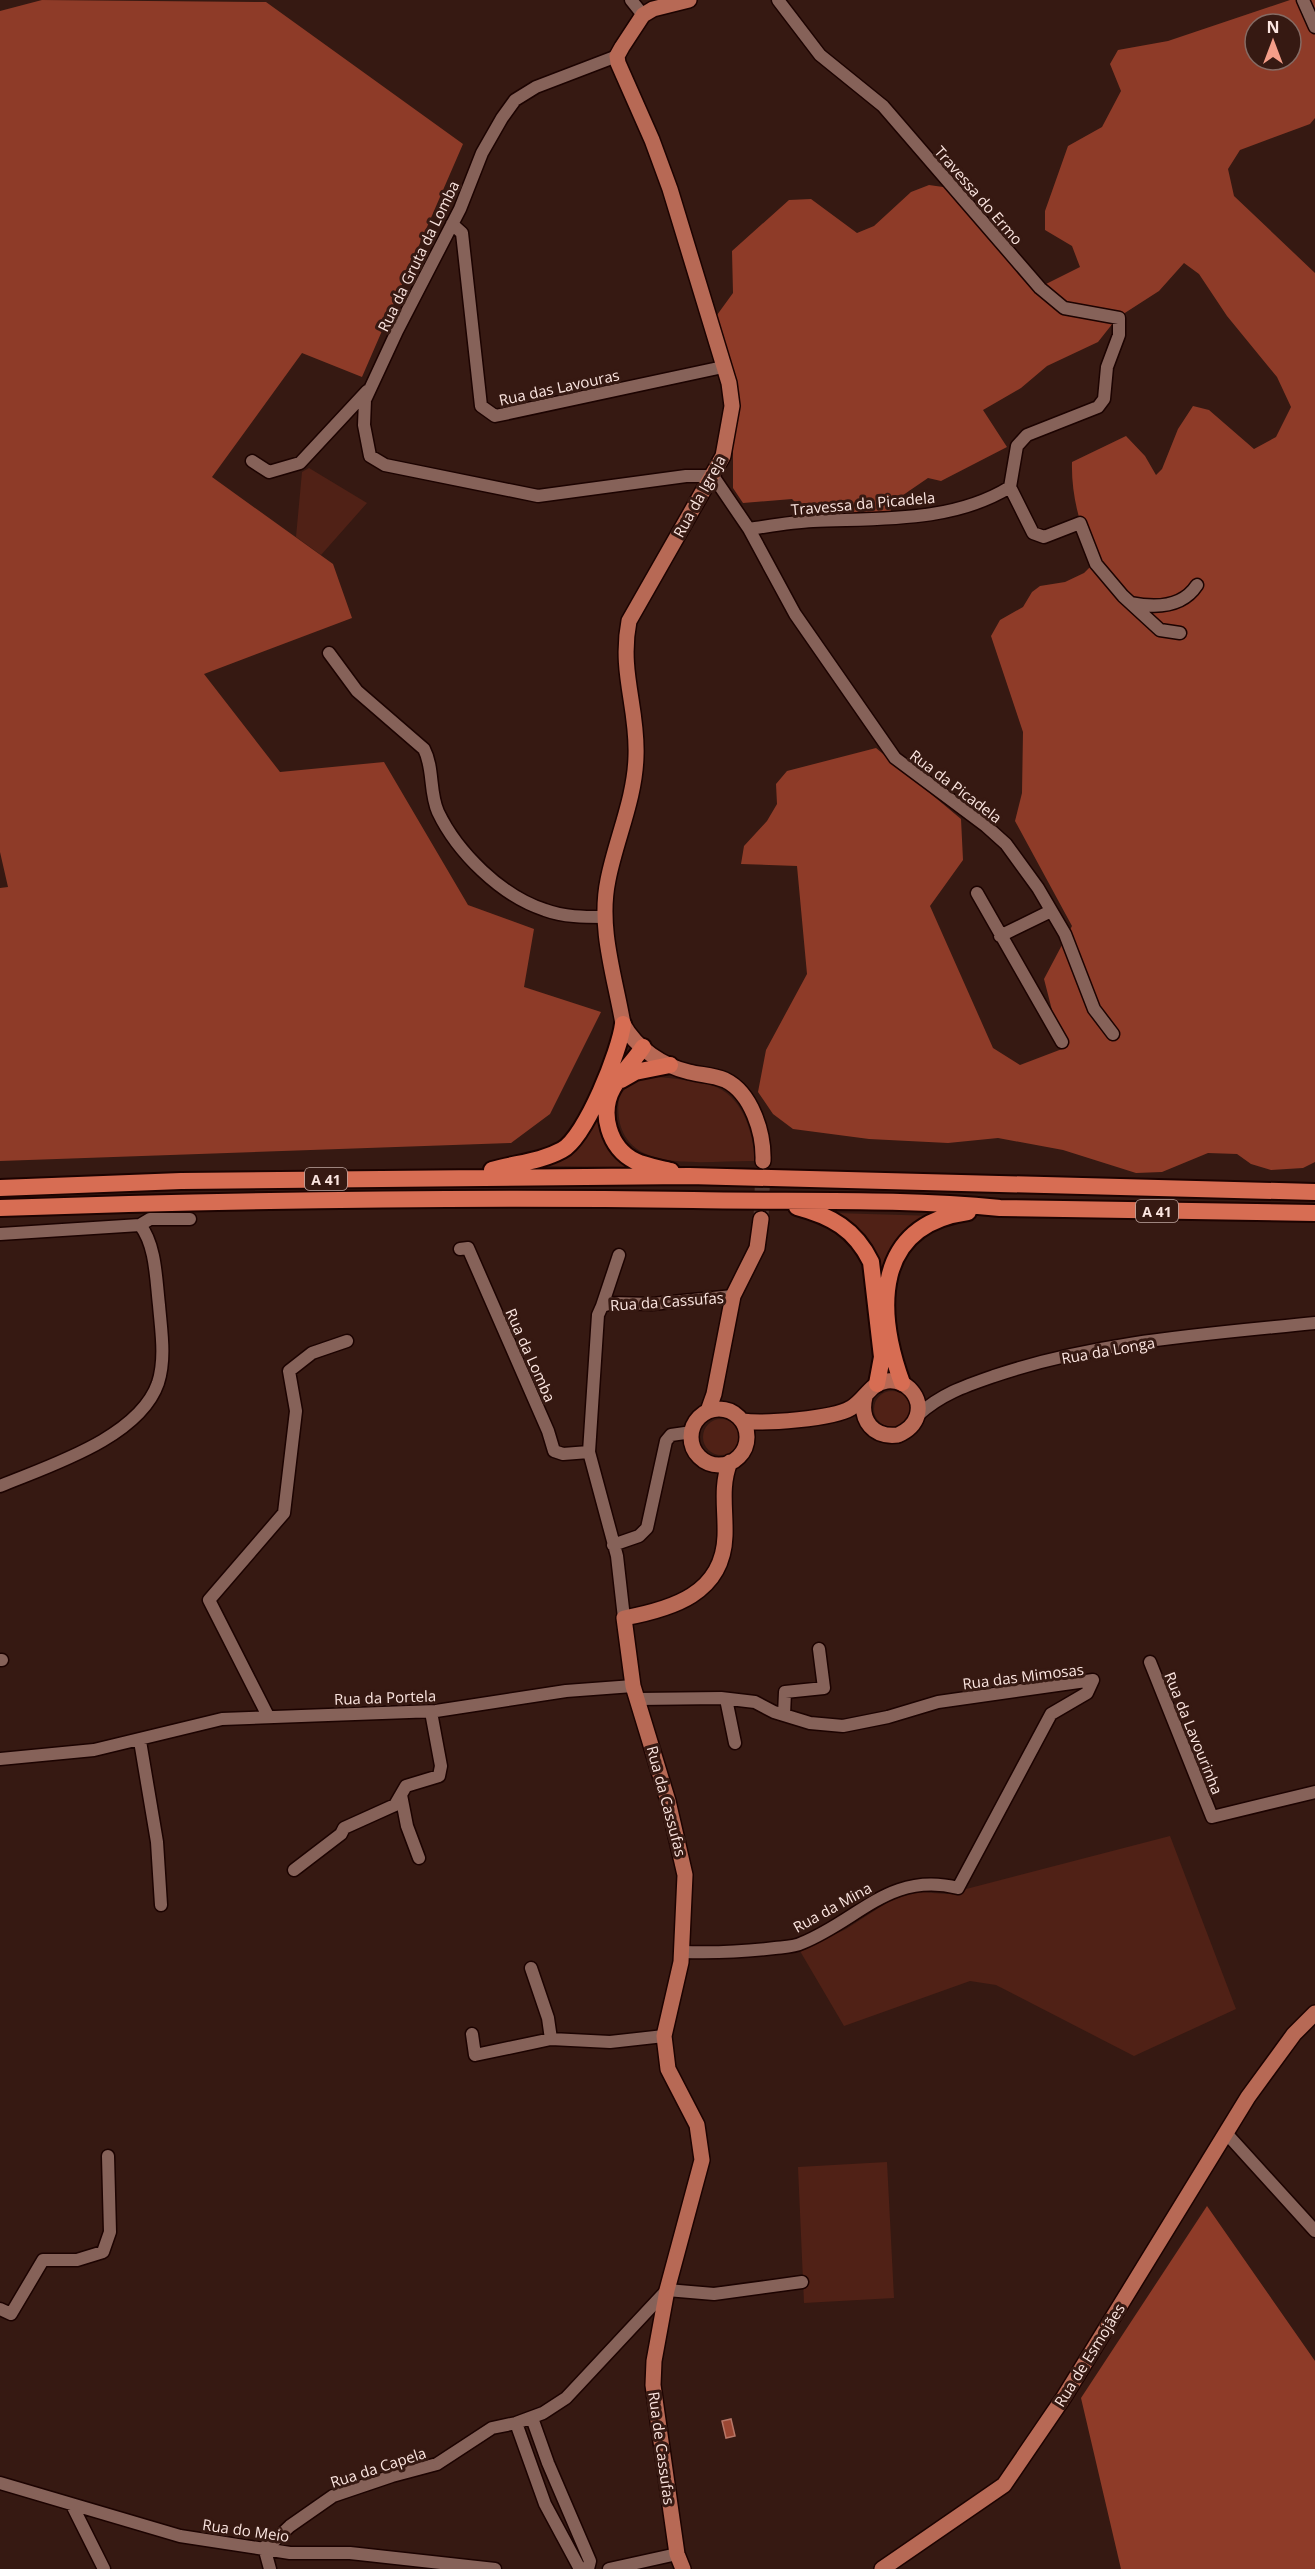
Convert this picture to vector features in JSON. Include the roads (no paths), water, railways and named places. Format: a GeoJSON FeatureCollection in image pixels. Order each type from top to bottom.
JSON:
{"type":"FeatureCollection","features":[{"type":"Feature","properties":{"kind":"highway"},"geometry":{"type":"LineString","coordinates":[[623,1024],[621,1043],[607,1102],[606,1118],[614,1144],[634,1160],[689,1176]]}},
{"type":"Feature","properties":{"kind":"highway"},"geometry":{"type":"LineString","coordinates":[[471,1176],[539,1160],[565,1148],[589,1119],[612,1077],[618,1060],[644,1047]]}},
{"type":"Feature","properties":{"kind":"highway"},"geometry":{"type":"LineString","coordinates":[[612,1077],[670,1065]]}},
{"type":"Feature","properties":{"kind":"highway","name":"A 41"},"geometry":{"type":"LineString","coordinates":[[0,1188],[181,1181],[471,1176],[689,1176],[1315,1192]]}},
{"type":"Feature","properties":{"kind":"highway","name":"A 41"},"geometry":{"type":"LineString","coordinates":[[0,1208],[270,1199],[538,1198],[963,1204],[1000,1208],[1315,1213]]}},
{"type":"Feature","properties":{"kind":"highway"},"geometry":{"type":"LineString","coordinates":[[772,1201],[820,1213],[835,1220],[847,1229],[865,1250],[874,1278],[882,1357],[877,1384]]}},
{"type":"Feature","properties":{"kind":"highway"},"geometry":{"type":"LineString","coordinates":[[908,1388],[892,1356],[887,1307],[889,1278],[899,1248],[919,1229],[950,1215],[1000,1208]]}},
{"type":"Feature","properties":{"kind":"main road"},"geometry":{"type":"LineString","coordinates":[[617,56],[643,15],[653,9],[689,0]]}},
{"type":"Feature","properties":{"kind":"main road","name":"Rua da Igreja"},"geometry":{"type":"LineString","coordinates":[[617,56],[620,71],[652,140],[670,189],[723,367],[732,406],[723,456],[629,621],[624,646],[636,757],[634,780],[608,882],[604,917],[606,942],[623,1024]]}},
{"type":"Feature","properties":{"kind":"main road","name":"Rua da Igreja"},"geometry":{"type":"LineString","coordinates":[[613,970],[644,1047]]}},
{"type":"Feature","properties":{"kind":"main road"},"geometry":{"type":"LineString","coordinates":[[623,1024],[632,1038],[653,1057],[670,1065],[728,1082],[752,1110],[763,1148],[763,1161]]}},
{"type":"Feature","properties":{"kind":"main road"},"geometry":{"type":"LineString","coordinates":[[723,1487],[708,1462],[693,1447],[692,1432],[700,1416],[708,1411],[714,1394],[733,1296],[757,1248],[761,1219]]}},
{"type":"Feature","properties":{"kind":"main road"},"geometry":{"type":"LineString","coordinates":[[719,1363],[736,1416],[747,1436],[746,1443]]}},
{"type":"Feature","properties":{"kind":"main road","name":"Rua da Longa"},"geometry":{"type":"LineString","coordinates":[[877,1384],[885,1381],[908,1388]]}},
{"type":"Feature","properties":{"kind":"main road"},"geometry":{"type":"LineString","coordinates":[[708,1411],[768,1423],[838,1413],[852,1408],[877,1384]]}},
{"type":"Feature","properties":{"kind":"main road"},"geometry":{"type":"LineString","coordinates":[[908,1388],[918,1415]]}},
{"type":"Feature","properties":{"kind":"main road"},"geometry":{"type":"LineString","coordinates":[[865,1397],[863,1413],[866,1421]]}},
{"type":"Feature","properties":{"kind":"main road","name":"Rua da Longa"},"geometry":{"type":"LineString","coordinates":[[730,1462],[737,1458],[746,1443],[774,1429],[846,1419],[866,1421],[879,1434],[898,1435],[914,1424],[918,1415]]}},
{"type":"Feature","properties":{"kind":"main road"},"geometry":{"type":"LineString","coordinates":[[624,1618],[662,1611],[678,1604],[694,1595],[716,1570],[723,1555],[725,1536],[723,1487],[730,1462],[708,1462]]}},
{"type":"Feature","properties":{"kind":"main road","name":"Rua da Cassufas"},"geometry":{"type":"LineString","coordinates":[[624,1618],[636,1693],[668,1801],[685,1875],[682,1952],[664,2036],[668,2069],[697,2125],[702,2160],[667,2290]]}},
{"type":"Feature","properties":{"kind":"main road","name":"Rua de Esmojães"},"geometry":{"type":"LineString","coordinates":[[882,2569],[1004,2485],[1064,2397],[1248,2097],[1294,2034],[1315,2013]]}},
{"type":"Feature","properties":{"kind":"main road","name":"Rua de Cassufas"},"geometry":{"type":"LineString","coordinates":[[667,2290],[654,2361],[653,2385],[677,2554],[683,2569]]}},
{"type":"Feature","properties":{"kind":"street"},"geometry":{"type":"LineString","coordinates":[[631,0],[643,15]]}},
{"type":"Feature","properties":{"kind":"street","name":"Travessa do Ermo"},"geometry":{"type":"LineString","coordinates":[[778,0],[820,56],[883,106],[1040,288],[1064,308],[1119,318],[1119,335],[1107,367],[1104,399],[1098,407],[1027,435],[1017,446],[1010,487]]}},
{"type":"Feature","properties":{"kind":"street"},"geometry":{"type":"LineString","coordinates":[[1303,0],[1315,27]]}},
{"type":"Feature","properties":{"kind":"street","name":"Rua da Gruta da Lomba"},"geometry":{"type":"LineString","coordinates":[[252,461],[269,472],[300,463],[372,386],[397,331],[452,224],[482,153],[515,100],[536,87],[617,56]]}},
{"type":"Feature","properties":{"kind":"street","name":"Rua das Lavouras"},"geometry":{"type":"LineString","coordinates":[[452,224],[462,233],[481,406],[495,416],[723,367]]}},
{"type":"Feature","properties":{"kind":"street"},"geometry":{"type":"LineString","coordinates":[[372,386],[365,400],[364,425],[370,456],[385,465],[538,496],[686,476],[713,476]]}},
{"type":"Feature","properties":{"kind":"street","name":"Rua da Picadela"},"geometry":{"type":"LineString","coordinates":[[713,476],[749,529],[795,614],[895,758],[986,826],[1006,844],[1051,911],[1069,943],[1094,1009],[1113,1034]]}},
{"type":"Feature","properties":{"kind":"street"},"geometry":{"type":"LineString","coordinates":[[1010,487],[1033,533],[1044,537],[1080,523],[1096,564],[1130,603],[1160,630],[1180,633]]}},
{"type":"Feature","properties":{"kind":"street","name":"Travessa da Picadela"},"geometry":{"type":"LineString","coordinates":[[749,529],[810,521],[890,519],[956,510],[991,499],[1010,487]]}},
{"type":"Feature","properties":{"kind":"street"},"geometry":{"type":"LineString","coordinates":[[1130,603],[1153,608],[1172,604],[1192,593],[1197,585]]}},
{"type":"Feature","properties":{"kind":"street"},"geometry":{"type":"LineString","coordinates":[[329,653],[357,691],[424,749],[429,758],[430,783],[437,810],[458,846],[487,876],[543,910],[573,916],[604,917]]}},
{"type":"Feature","properties":{"kind":"street"},"geometry":{"type":"LineString","coordinates":[[977,894],[1062,1042]]}},
{"type":"Feature","properties":{"kind":"street"},"geometry":{"type":"LineString","coordinates":[[1000,936],[1051,911]]}},
{"type":"Feature","properties":{"kind":"street"},"geometry":{"type":"LineString","coordinates":[[0,1234],[140,1225],[150,1220],[190,1219]]}},
{"type":"Feature","properties":{"kind":"street"},"geometry":{"type":"LineString","coordinates":[[0,1486],[82,1451],[117,1431],[144,1406],[158,1383],[163,1348],[157,1285],[148,1235],[140,1225]]}},
{"type":"Feature","properties":{"kind":"street","name":"Rua da Lomba"},"geometry":{"type":"LineString","coordinates":[[460,1249],[468,1248],[548,1431],[554,1451],[563,1454],[589,1452]]}},
{"type":"Feature","properties":{"kind":"street","name":"Rua da Cassufas"},"geometry":{"type":"LineString","coordinates":[[619,1255],[597,1315],[589,1452],[613,1545],[624,1618]]}},
{"type":"Feature","properties":{"kind":"street","name":"Rua da Cassufas"},"geometry":{"type":"LineString","coordinates":[[602,1306],[612,1303],[652,1304],[733,1296]]}},
{"type":"Feature","properties":{"kind":"street","name":"Rua da Longa"},"geometry":{"type":"LineString","coordinates":[[918,1415],[937,1398],[948,1392],[1011,1371],[1086,1351],[1315,1323]]}},
{"type":"Feature","properties":{"kind":"street"},"geometry":{"type":"LineString","coordinates":[[268,1716],[209,1600],[284,1513],[296,1411],[289,1371],[312,1353],[347,1341]]}},
{"type":"Feature","properties":{"kind":"street","name":"Rua da Longa"},"geometry":{"type":"LineString","coordinates":[[908,1388],[948,1392]]}},
{"type":"Feature","properties":{"kind":"street"},"geometry":{"type":"LineString","coordinates":[[613,1545],[639,1536],[647,1528],[666,1440],[671,1435],[692,1432]]}},
{"type":"Feature","properties":{"kind":"street"},"geometry":{"type":"LineString","coordinates":[[784,1715],[785,1692],[824,1688],[819,1649]]}},
{"type":"Feature","properties":{"kind":"street","name":"Rua da Lavourinha"},"geometry":{"type":"LineString","coordinates":[[1150,1662],[1212,1817],[1315,1792]]}},
{"type":"Feature","properties":{"kind":"street","name":"Rua das Mimosas"},"geometry":{"type":"LineString","coordinates":[[636,1693],[755,1702],[784,1715],[810,1723],[843,1726],[888,1717],[938,1702],[1093,1680],[1087,1693],[1051,1714],[958,1888]]}},
{"type":"Feature","properties":{"kind":"street","name":"Rua da Portela"},"geometry":{"type":"LineString","coordinates":[[0,1759],[94,1750],[140,1741],[222,1719],[431,1712],[566,1691],[636,1693]]}},
{"type":"Feature","properties":{"kind":"street"},"geometry":{"type":"LineString","coordinates":[[726,1699],[735,1743]]}},
{"type":"Feature","properties":{"kind":"street"},"geometry":{"type":"LineString","coordinates":[[294,1870],[341,1834],[344,1828],[395,1805],[406,1786],[439,1776],[441,1766],[431,1712]]}},
{"type":"Feature","properties":{"kind":"street"},"geometry":{"type":"LineString","coordinates":[[140,1741],[157,1842],[161,1905]]}},
{"type":"Feature","properties":{"kind":"street"},"geometry":{"type":"LineString","coordinates":[[401,1795],[407,1826],[418,1858]]}},
{"type":"Feature","properties":{"kind":"street","name":"Rua da Mina"},"geometry":{"type":"LineString","coordinates":[[682,1952],[733,1953],[800,1944],[837,1925],[868,1903],[901,1887],[938,1883],[958,1888]]}},
{"type":"Feature","properties":{"kind":"street"},"geometry":{"type":"LineString","coordinates":[[531,1968],[548,2018],[551,2039]]}},
{"type":"Feature","properties":{"kind":"street"},"geometry":{"type":"LineString","coordinates":[[472,2034],[476,2055],[551,2039],[610,2042],[664,2036]]}},
{"type":"Feature","properties":{"kind":"street"},"geometry":{"type":"LineString","coordinates":[[1226,2133],[1315,2231]]}},
{"type":"Feature","properties":{"kind":"street"},"geometry":{"type":"LineString","coordinates":[[0,2309],[11,2314],[43,2260],[76,2260],[103,2252],[110,2232],[108,2156]]}},
{"type":"Feature","properties":{"kind":"street"},"geometry":{"type":"LineString","coordinates":[[667,2290],[714,2294],[802,2282]]}},
{"type":"Feature","properties":{"kind":"street","name":"Rua da Capela"},"geometry":{"type":"LineString","coordinates":[[267,2548],[290,2526],[333,2496],[437,2464],[492,2428],[532,2418],[566,2398],[667,2290]]}},
{"type":"Feature","properties":{"kind":"street"},"geometry":{"type":"LineString","coordinates":[[532,2418],[548,2463],[590,2561],[588,2569]]}},
{"type":"Feature","properties":{"kind":"street"},"geometry":{"type":"LineString","coordinates":[[516,2423],[545,2504],[580,2569]]}},
{"type":"Feature","properties":{"kind":"street"},"geometry":{"type":"LineString","coordinates":[[533,2469],[548,2463]]}},
{"type":"Feature","properties":{"kind":"street","name":"Rua do Meio"},"geometry":{"type":"LineString","coordinates":[[0,2483],[180,2536],[290,2553],[350,2553],[495,2569]]}},
{"type":"Feature","properties":{"kind":"street"},"geometry":{"type":"LineString","coordinates":[[72,2505],[104,2569]]}},
{"type":"Feature","properties":{"kind":"street"},"geometry":{"type":"LineString","coordinates":[[267,2548],[270,2569]]}},
{"type":"Feature","properties":{"kind":"street"},"geometry":{"type":"LineString","coordinates":[[609,2569],[677,2554]]}},
{"type":"Feature","properties":{"kind":"tunnel"},"geometry":{"type":"LineString","coordinates":[[761,1219],[763,1168]]}}]}
